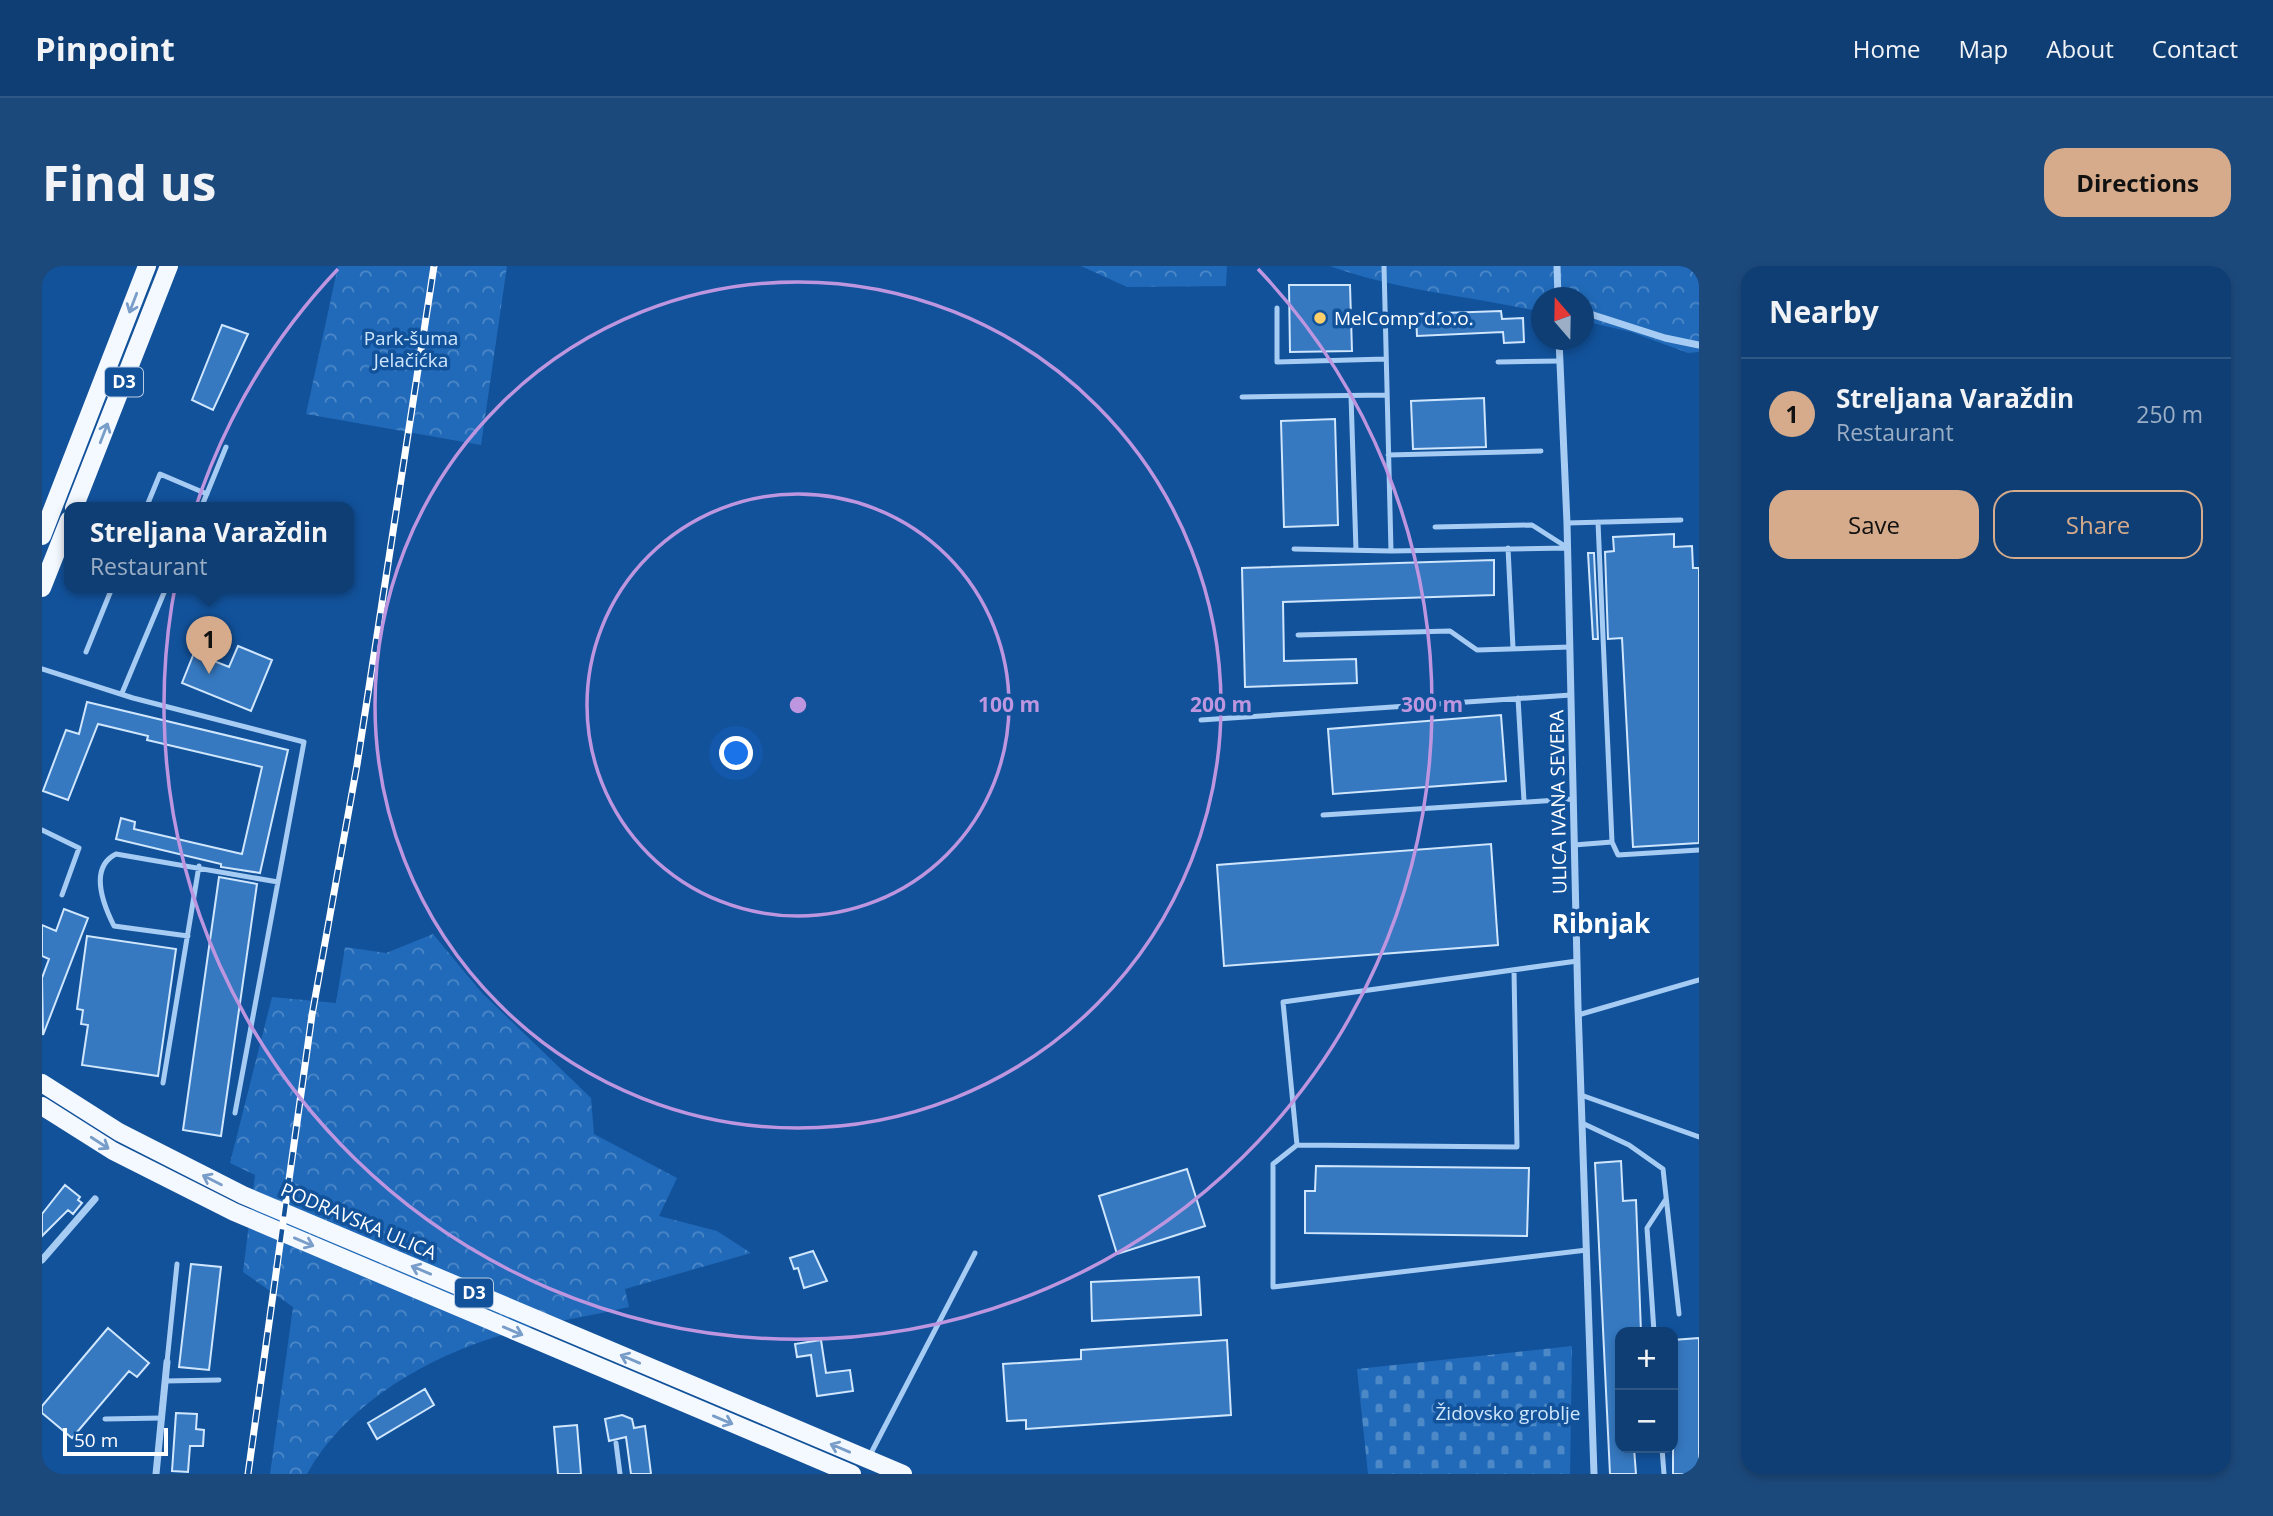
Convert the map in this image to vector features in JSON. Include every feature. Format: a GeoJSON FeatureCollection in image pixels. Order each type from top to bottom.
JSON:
{"type":"FeatureCollection","features":[{"type":"Feature","properties":{"kind":"main road","name":"D3"},"geometry":{"type":"LineString","coordinates":[[42,536],[147,266]]}},
{"type":"Feature","properties":{"kind":"main road","name":"D3"},"geometry":{"type":"LineString","coordinates":[[76,502],[169,266]]}},
{"type":"Feature","properties":{"kind":"main road"},"geometry":{"type":"LineString","coordinates":[[42,588],[64,533]]}},
{"type":"Feature","properties":{"kind":"main road","name":"PODRAVSKA ULICA"},"geometry":{"type":"LineString","coordinates":[[42,1083],[119,1132],[243,1195],[903,1474]]}},
{"type":"Feature","properties":{"kind":"main road","name":"D3"},"geometry":{"type":"LineString","coordinates":[[42,1106],[113,1151],[234,1212],[852,1474]]}},
{"type":"Feature","properties":{"kind":"street"},"geometry":{"type":"LineString","coordinates":[[1557,266],[1558,287]]}},
{"type":"Feature","properties":{"kind":"street"},"geometry":{"type":"LineString","coordinates":[[1594,315],[1665,338],[1699,345]]}},
{"type":"Feature","properties":{"kind":"street","name":"ULICA IVANA SEVERA"},"geometry":{"type":"LineString","coordinates":[[1559,350],[1568,548],[1578,1015],[1594,1474]]}},
{"type":"Feature","properties":{"kind":"street"},"geometry":{"type":"LineString","coordinates":[[42,1260],[95,1199]]}},
{"type":"Feature","properties":{"kind":"street"},"geometry":{"type":"LineString","coordinates":[[156,1474],[167,1362]]}},
{"type":"Feature","properties":{"kind":"lane"},"geometry":{"type":"LineString","coordinates":[[1384,266],[1391,551]]}},
{"type":"Feature","properties":{"kind":"lane"},"geometry":{"type":"LineString","coordinates":[[1277,308],[1278,362],[1386,359]]}},
{"type":"Feature","properties":{"kind":"lane"},"geometry":{"type":"LineString","coordinates":[[1498,362],[1559,361]]}},
{"type":"Feature","properties":{"kind":"lane"},"geometry":{"type":"LineString","coordinates":[[1242,397],[1387,395]]}},
{"type":"Feature","properties":{"kind":"lane"},"geometry":{"type":"LineString","coordinates":[[1352,396],[1356,550]]}},
{"type":"Feature","properties":{"kind":"lane"},"geometry":{"type":"LineString","coordinates":[[203,502],[226,447]]}},
{"type":"Feature","properties":{"kind":"lane"},"geometry":{"type":"LineString","coordinates":[[1388,456],[1541,452]]}},
{"type":"Feature","properties":{"kind":"lane"},"geometry":{"type":"LineString","coordinates":[[148,502],[160,474],[206,494]]}},
{"type":"Feature","properties":{"kind":"lane"},"geometry":{"type":"LineString","coordinates":[[1567,523],[1681,520]]}},
{"type":"Feature","properties":{"kind":"lane"},"geometry":{"type":"LineString","coordinates":[[1598,522],[1612,842],[1618,855],[1699,850]]}},
{"type":"Feature","properties":{"kind":"lane"},"geometry":{"type":"LineString","coordinates":[[1435,527],[1532,525],[1568,548]]}},
{"type":"Feature","properties":{"kind":"lane"},"geometry":{"type":"LineString","coordinates":[[1508,548],[1513,648]]}},
{"type":"Feature","properties":{"kind":"lane"},"geometry":{"type":"LineString","coordinates":[[1294,549],[1391,551],[1568,548]]}},
{"type":"Feature","properties":{"kind":"lane"},"geometry":{"type":"LineString","coordinates":[[86,652],[110,593]]}},
{"type":"Feature","properties":{"kind":"lane"},"geometry":{"type":"LineString","coordinates":[[122,693],[164,593]]}},
{"type":"Feature","properties":{"kind":"lane"},"geometry":{"type":"LineString","coordinates":[[1298,635],[1450,631],[1477,649],[1570,647]]}},
{"type":"Feature","properties":{"kind":"lane"},"geometry":{"type":"LineString","coordinates":[[42,669],[304,742],[235,1113]]}},
{"type":"Feature","properties":{"kind":"lane"},"geometry":{"type":"LineString","coordinates":[[1201,720],[1571,695]]}},
{"type":"Feature","properties":{"kind":"lane"},"geometry":{"type":"LineString","coordinates":[[1518,698],[1524,801]]}},
{"type":"Feature","properties":{"kind":"lane"},"geometry":{"type":"LineString","coordinates":[[1323,815],[1573,799]]}},
{"type":"Feature","properties":{"kind":"lane"},"geometry":{"type":"LineString","coordinates":[[42,830],[79,848],[62,895]]}},
{"type":"Feature","properties":{"kind":"lane"},"geometry":{"type":"LineString","coordinates":[[1574,845],[1612,842]]}},
{"type":"Feature","properties":{"kind":"lane"},"geometry":{"type":"LineString","coordinates":[[188,936],[114,926],[107,912],[100,878],[102,866],[116,854],[199,866],[278,882]]}},
{"type":"Feature","properties":{"kind":"lane"},"geometry":{"type":"LineString","coordinates":[[163,1083],[199,866]]}},
{"type":"Feature","properties":{"kind":"lane"},"geometry":{"type":"LineString","coordinates":[[1297,1145],[1283,1002],[1577,961]]}},
{"type":"Feature","properties":{"kind":"lane"},"geometry":{"type":"LineString","coordinates":[[1514,970],[1517,1147],[1297,1145],[1273,1164],[1273,1287],[1587,1250]]}},
{"type":"Feature","properties":{"kind":"lane"},"geometry":{"type":"LineString","coordinates":[[1578,1015],[1699,980]]}},
{"type":"Feature","properties":{"kind":"lane"},"geometry":{"type":"LineString","coordinates":[[1581,1095],[1699,1137]]}},
{"type":"Feature","properties":{"kind":"lane"},"geometry":{"type":"LineString","coordinates":[[1582,1123],[1629,1145],[1663,1169],[1679,1314]]}},
{"type":"Feature","properties":{"kind":"lane"},"geometry":{"type":"LineString","coordinates":[[1654,1327],[1647,1228],[1666,1199]]}},
{"type":"Feature","properties":{"kind":"lane"},"geometry":{"type":"LineString","coordinates":[[868,1460],[975,1253]]}},
{"type":"Feature","properties":{"kind":"lane"},"geometry":{"type":"LineString","coordinates":[[167,1362],[177,1264]]}},
{"type":"Feature","properties":{"kind":"lane"},"geometry":{"type":"LineString","coordinates":[[165,1381],[219,1380]]}},
{"type":"Feature","properties":{"kind":"lane"},"geometry":{"type":"LineString","coordinates":[[105,1419],[162,1418]]}},
{"type":"Feature","properties":{"kind":"lane"},"geometry":{"type":"LineString","coordinates":[[615,1444],[620,1474]]}},
{"type":"Feature","properties":{"kind":"lane"},"geometry":{"type":"LineString","coordinates":[[1662,1453],[1664,1474]]}},
{"type":"Feature","properties":{"kind":"green space","name":"Park-šuma Jelačićka"},"geometry":{"type":"Polygon","coordinates":[[[338,266],[507,266],[481,445],[306,414],[338,266]]]}},
{"type":"Feature","properties":{"kind":"green space"},"geometry":{"type":"Polygon","coordinates":[[[1081,266],[1227,266],[1226,286],[1127,287],[1081,266]]]}},
{"type":"Feature","properties":{"kind":"green space"},"geometry":{"type":"Polygon","coordinates":[[[1330,266],[1699,266],[1699,352],[1688,353],[1631,332],[1594,323],[1594,287],[1531,287],[1531,310],[1409,287],[1330,266]]]}},
{"type":"Feature","properties":{"kind":"green space"},"geometry":{"type":"Polygon","coordinates":[[[433,934],[482,993],[591,1098],[594,1134],[677,1178],[659,1216],[717,1231],[751,1253],[625,1289],[629,1307],[518,1330],[457,1351],[406,1376],[360,1410],[340,1429],[307,1474],[270,1474],[293,1307],[243,1272],[255,1175],[230,1163],[272,997],[336,1003],[345,947],[386,953],[433,934]]]}},
{"type":"Feature","properties":{"kind":"green space","name":"Židovsko groblje"},"geometry":{"type":"Polygon","coordinates":[[[1572,1346],[1570,1474],[1368,1474],[1357,1369],[1572,1346]]]}},
{"type":"Feature","properties":{"kind":"building","name":"MelComp d.o.o."},"geometry":{"type":"Polygon","coordinates":[[[1289,285],[1350,285],[1352,351],[1290,352],[1289,285]]]}},
{"type":"Feature","properties":{"kind":"building"},"geometry":{"type":"Polygon","coordinates":[[[1501,311],[1502,319],[1523,318],[1524,342],[1504,343],[1503,332],[1417,336],[1416,314],[1501,311]]]}},
{"type":"Feature","properties":{"kind":"building"},"geometry":{"type":"Polygon","coordinates":[[[222,325],[248,334],[213,410],[192,400],[222,325]]]}},
{"type":"Feature","properties":{"kind":"building"},"geometry":{"type":"Polygon","coordinates":[[[1484,398],[1486,447],[1413,449],[1411,401],[1484,398]]]}},
{"type":"Feature","properties":{"kind":"building"},"geometry":{"type":"Polygon","coordinates":[[[1335,419],[1338,525],[1284,527],[1281,421],[1335,419]]]}},
{"type":"Feature","properties":{"kind":"building"},"geometry":{"type":"Polygon","coordinates":[[[1674,534],[1674,547],[1692,546],[1693,568],[1699,568],[1699,843],[1633,847],[1622,638],[1608,639],[1605,552],[1614,551],[1613,537],[1674,534]]]}},
{"type":"Feature","properties":{"kind":"building"},"geometry":{"type":"Polygon","coordinates":[[[1588,553],[1594,553],[1598,639],[1593,639],[1588,553]]]}},
{"type":"Feature","properties":{"kind":"building"},"geometry":{"type":"Polygon","coordinates":[[[1494,560],[1494,595],[1283,602],[1284,661],[1356,659],[1357,683],[1245,687],[1242,568],[1494,560]]]}},
{"type":"Feature","properties":{"kind":"building"},"geometry":{"type":"Polygon","coordinates":[[[238,646],[272,660],[251,711],[182,683],[194,653],[229,667],[238,646]]]}},
{"type":"Feature","properties":{"kind":"building"},"geometry":{"type":"Polygon","coordinates":[[[87,702],[288,750],[260,873],[221,867],[221,864],[116,839],[121,818],[135,822],[134,829],[242,854],[262,767],[147,740],[148,736],[98,724],[68,800],[43,791],[66,730],[79,734],[87,702]]]}},
{"type":"Feature","properties":{"kind":"building"},"geometry":{"type":"Polygon","coordinates":[[[1501,715],[1506,781],[1333,794],[1328,729],[1501,715]]]}},
{"type":"Feature","properties":{"kind":"building"},"geometry":{"type":"Polygon","coordinates":[[[1491,844],[1498,945],[1224,966],[1217,865],[1491,844]]]}},
{"type":"Feature","properties":{"kind":"building"},"geometry":{"type":"Polygon","coordinates":[[[219,877],[257,884],[221,1136],[183,1130],[219,877]]]}},
{"type":"Feature","properties":{"kind":"building"},"geometry":{"type":"Polygon","coordinates":[[[64,909],[88,918],[43,1035],[42,978],[49,959],[42,956],[42,925],[56,931],[64,909]]]}},
{"type":"Feature","properties":{"kind":"building"},"geometry":{"type":"Polygon","coordinates":[[[87,936],[176,949],[158,1076],[82,1065],[88,1025],[81,1024],[83,1010],[77,1009],[87,936]]]}},
{"type":"Feature","properties":{"kind":"building"},"geometry":{"type":"Polygon","coordinates":[[[1621,1161],[1623,1201],[1636,1200],[1641,1327],[1615,1327],[1615,1453],[1634,1453],[1636,1474],[1610,1474],[1595,1163],[1621,1161]]]}},
{"type":"Feature","properties":{"kind":"building"},"geometry":{"type":"Polygon","coordinates":[[[1316,1166],[1529,1168],[1527,1236],[1305,1233],[1305,1191],[1315,1191],[1316,1166]]]}},
{"type":"Feature","properties":{"kind":"building"},"geometry":{"type":"Polygon","coordinates":[[[1187,1169],[1205,1226],[1117,1254],[1099,1196],[1187,1169]]]}},
{"type":"Feature","properties":{"kind":"building"},"geometry":{"type":"Polygon","coordinates":[[[65,1185],[80,1197],[78,1200],[82,1203],[73,1214],[68,1210],[42,1236],[42,1214],[65,1185]]]}},
{"type":"Feature","properties":{"kind":"building"},"geometry":{"type":"Polygon","coordinates":[[[813,1251],[827,1281],[804,1288],[798,1268],[794,1269],[790,1258],[813,1251]]]}},
{"type":"Feature","properties":{"kind":"building"},"geometry":{"type":"Polygon","coordinates":[[[191,1264],[221,1267],[209,1370],[179,1367],[191,1264]]]}},
{"type":"Feature","properties":{"kind":"building"},"geometry":{"type":"Polygon","coordinates":[[[1199,1277],[1201,1315],[1092,1321],[1091,1282],[1199,1277]]]}},
{"type":"Feature","properties":{"kind":"building"},"geometry":{"type":"Polygon","coordinates":[[[108,1328],[149,1363],[137,1377],[129,1371],[72,1438],[42,1413],[42,1406],[108,1328]]]}},
{"type":"Feature","properties":{"kind":"building"},"geometry":{"type":"Polygon","coordinates":[[[1699,1338],[1699,1474],[1673,1474],[1673,1453],[1678,1453],[1678,1340],[1699,1338]]]}},
{"type":"Feature","properties":{"kind":"building"},"geometry":{"type":"Polygon","coordinates":[[[821,1340],[826,1373],[850,1370],[853,1391],[817,1396],[811,1355],[797,1357],[795,1344],[821,1340]]]}},
{"type":"Feature","properties":{"kind":"building"},"geometry":{"type":"Polygon","coordinates":[[[1227,1340],[1231,1415],[1026,1429],[1026,1420],[1007,1421],[1003,1364],[1081,1359],[1081,1350],[1227,1340]]]}},
{"type":"Feature","properties":{"kind":"building"},"geometry":{"type":"Polygon","coordinates":[[[425,1389],[434,1405],[377,1439],[368,1423],[425,1389]]]}},
{"type":"Feature","properties":{"kind":"building"},"geometry":{"type":"Polygon","coordinates":[[[176,1413],[197,1414],[196,1429],[204,1430],[203,1446],[190,1446],[188,1472],[172,1471],[176,1413]]]}},
{"type":"Feature","properties":{"kind":"building"},"geometry":{"type":"Polygon","coordinates":[[[622,1415],[632,1419],[634,1428],[645,1426],[651,1474],[631,1474],[626,1437],[609,1441],[605,1419],[622,1415]]]}},
{"type":"Feature","properties":{"kind":"building"},"geometry":{"type":"Polygon","coordinates":[[[577,1425],[581,1474],[558,1474],[554,1427],[577,1425]]]}},
{"type":"Feature","properties":{"kind":"railway"},"geometry":{"type":"LineString","coordinates":[[248,1474],[312,1015],[357,765],[434,266]]}},
{"type":"Feature","properties":{"kind":"place","name":"MelComp d.o.o."},"geometry":{"type":"Point","coordinates":[1320,318]}},
{"type":"Feature","properties":{"kind":"place","name":"Streljana Varaždin"},"geometry":{"type":"Point","coordinates":[209,674]}},
{"type":"Feature","properties":{"kind":"district","name":"Ribnjak"},"geometry":{"type":"Point","coordinates":[1601,924]}}]}
